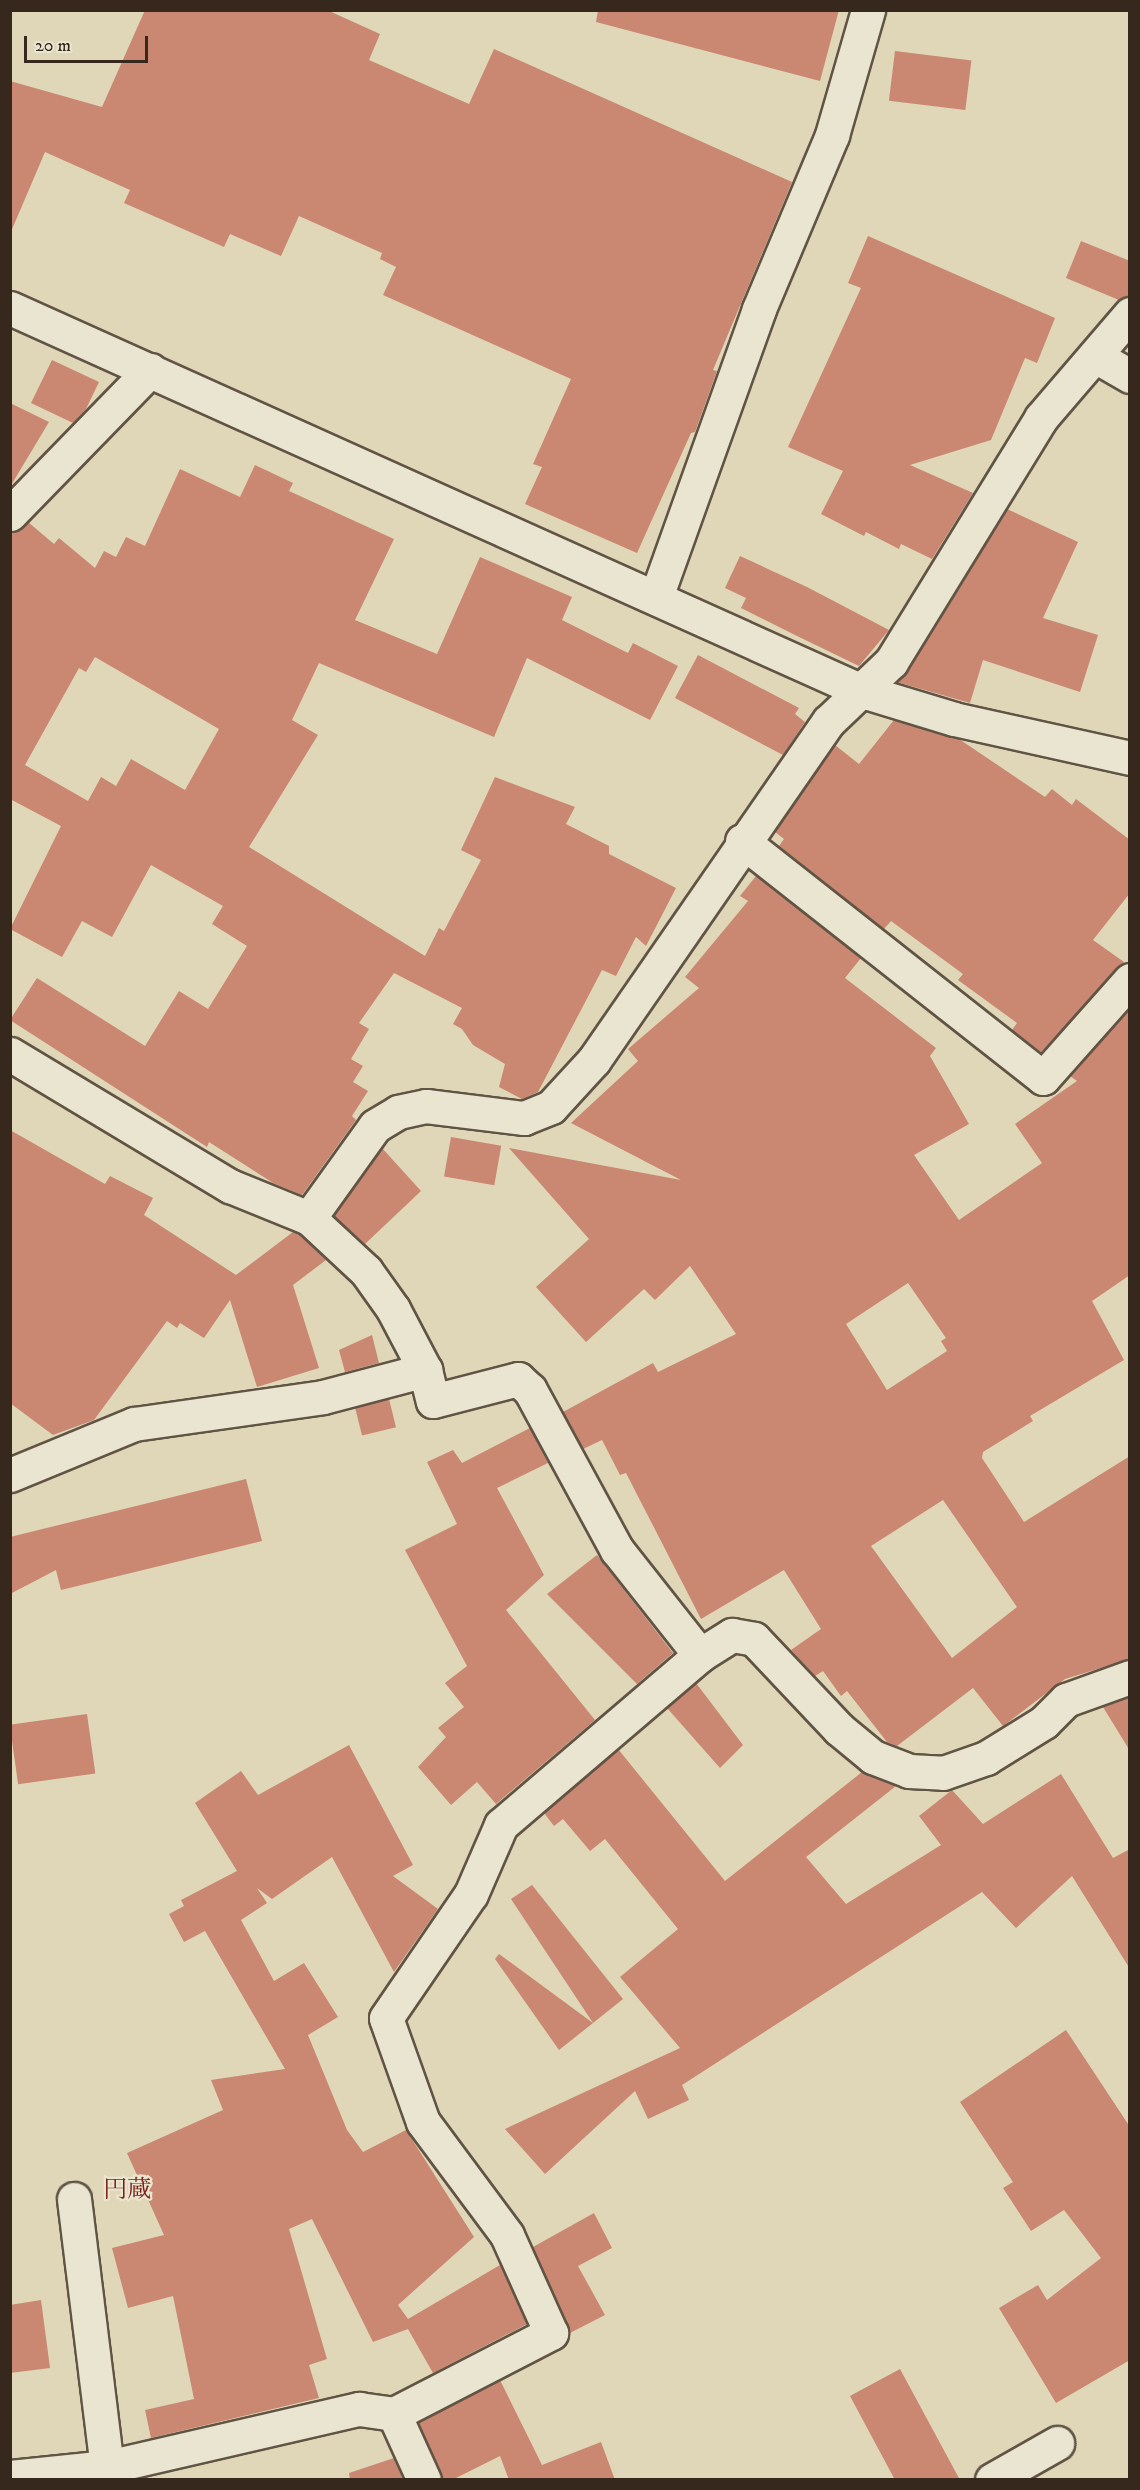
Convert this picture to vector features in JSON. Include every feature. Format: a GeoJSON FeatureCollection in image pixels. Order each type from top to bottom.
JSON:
{"type":"FeatureCollection","features":[{"type":"Feature","properties":{"kind":"street"},"geometry":{"type":"LineString","coordinates":[[656,597],[759,309],[832,135],[868,10]]}},
{"type":"Feature","properties":{"kind":"street"},"geometry":{"type":"LineString","coordinates":[[10,308],[862,691],[954,719],[1130,758]]}},
{"type":"Feature","properties":{"kind":"street"},"geometry":{"type":"LineString","coordinates":[[309,1218],[375,1126],[398,1112],[426,1106],[524,1118],[551,1107],[594,1060],[742,841],[829,720],[891,662],[1041,418],[1097,357],[1130,314]]}},
{"type":"Feature","properties":{"kind":"street"},"geometry":{"type":"LineString","coordinates":[[1097,357],[1130,376]]}},
{"type":"Feature","properties":{"kind":"street"},"geometry":{"type":"LineString","coordinates":[[10,514],[150,370]]}},
{"type":"Feature","properties":{"kind":"street"},"geometry":{"type":"LineString","coordinates":[[742,841],[1043,1078],[1130,980]]}},
{"type":"Feature","properties":{"kind":"street"},"geometry":{"type":"LineString","coordinates":[[10,1054],[230,1186],[309,1218],[366,1271],[393,1310],[424,1370],[433,1401],[518,1379],[531,1390],[617,1551],[700,1655]]}},
{"type":"Feature","properties":{"kind":"street"},"geometry":{"type":"LineString","coordinates":[[10,1474],[134,1424],[323,1397],[424,1370]]}},
{"type":"Feature","properties":{"kind":"street"},"geometry":{"type":"LineString","coordinates":[[10,2478],[107,2467],[359,2409],[394,2414],[551,2333],[507,2235],[423,2122],[386,2018],[471,1894],[501,1825],[700,1655],[732,1635],[754,1640],[839,1729],[873,1757],[909,1772],[943,1773],[986,1758],[1044,1722],[1066,1700],[1130,1677]]}},
{"type":"Feature","properties":{"kind":"street"},"geometry":{"type":"LineString","coordinates":[[74,2199],[107,2467]]}},
{"type":"Feature","properties":{"kind":"street"},"geometry":{"type":"LineString","coordinates":[[394,2414],[424,2480]]}},
{"type":"Feature","properties":{"kind":"street"},"geometry":{"type":"LineString","coordinates":[[992,2480],[1057,2443]]}},
{"type":"Feature","properties":{"kind":"building"},"geometry":{"type":"Polygon","coordinates":[[[145,10],[327,10],[380,34],[369,60],[469,104],[494,49],[792,182],[713,370],[717,371],[695,432],[691,433],[637,553],[525,504],[542,467],[533,464],[571,379],[383,295],[396,267],[380,259],[382,253],[299,216],[281,256],[230,234],[224,247],[124,203],[130,190],[45,152],[10,234],[10,81],[102,107],[145,10]]]}},
{"type":"Feature","properties":{"kind":"building"},"geometry":{"type":"Polygon","coordinates":[[[598,10],[839,10],[820,81],[596,22],[598,10]]]}},
{"type":"Feature","properties":{"kind":"building"},"geometry":{"type":"Polygon","coordinates":[[[895,51],[971,60],[965,110],[889,101],[895,51]]]}},
{"type":"Feature","properties":{"kind":"building"},"geometry":{"type":"Polygon","coordinates":[[[868,236],[1055,318],[1037,363],[1025,358],[991,440],[910,465],[973,493],[932,559],[901,544],[899,549],[866,532],[864,536],[821,514],[843,471],[788,447],[861,288],[848,283],[868,236]]]}},
{"type":"Feature","properties":{"kind":"building"},"geometry":{"type":"Polygon","coordinates":[[[1081,241],[1130,261],[1130,296],[1119,300],[1066,278],[1081,241]]]}},
{"type":"Feature","properties":{"kind":"building"},"geometry":{"type":"Polygon","coordinates":[[[52,360],[99,382],[86,409],[73,423],[31,403],[52,360]]]}},
{"type":"Feature","properties":{"kind":"building"},"geometry":{"type":"Polygon","coordinates":[[[10,403],[49,422],[10,487],[10,403]]]}},
{"type":"Feature","properties":{"kind":"building"},"geometry":{"type":"Polygon","coordinates":[[[255,465],[293,483],[289,491],[394,539],[355,620],[437,654],[480,557],[572,597],[562,620],[628,653],[633,643],[678,666],[650,720],[527,658],[494,737],[319,663],[292,720],[318,735],[249,847],[425,956],[439,928],[444,931],[481,860],[461,850],[495,777],[575,807],[566,824],[609,846],[609,854],[676,888],[646,946],[636,937],[616,976],[602,970],[538,1092],[522,1099],[499,1087],[505,1064],[473,1045],[462,1029],[453,1024],[462,1008],[394,973],[359,1023],[369,1029],[351,1059],[363,1066],[353,1082],[368,1091],[352,1116],[356,1120],[302,1195],[273,1183],[209,1142],[207,1147],[10,1020],[37,978],[145,1046],[179,991],[208,1009],[247,946],[212,924],[223,906],[151,865],[112,937],[82,921],[62,957],[10,929],[61,826],[10,799],[10,532],[28,522],[54,544],[59,538],[95,568],[104,551],[116,557],[126,537],[145,546],[180,469],[240,497],[255,465]],[[95,657],[86,672],[79,668],[25,765],[88,801],[101,777],[116,786],[131,759],[185,790],[219,729],[95,657]]]}},
{"type":"Feature","properties":{"kind":"building"},"geometry":{"type":"Polygon","coordinates":[[[1007,509],[1078,542],[1043,618],[1098,635],[1080,692],[983,660],[970,703],[897,682],[1007,509]]]}},
{"type":"Feature","properties":{"kind":"building"},"geometry":{"type":"Polygon","coordinates":[[[740,556],[807,587],[889,630],[859,666],[795,635],[741,608],[746,598],[725,588],[740,556]]]}},
{"type":"Feature","properties":{"kind":"building"},"geometry":{"type":"Polygon","coordinates":[[[698,655],[799,708],[795,714],[805,722],[783,755],[675,698],[698,655]]]}},
{"type":"Feature","properties":{"kind":"building"},"geometry":{"type":"Polygon","coordinates":[[[894,720],[959,739],[1045,797],[1052,789],[1072,805],[1076,799],[1130,840],[1130,893],[1093,940],[1124,962],[1041,1052],[1012,1030],[1017,1023],[958,980],[963,974],[891,921],[884,929],[779,846],[784,839],[775,832],[835,745],[859,764],[894,720]]]}},
{"type":"Feature","properties":{"kind":"building"},"geometry":{"type":"Polygon","coordinates":[[[756,876],[861,958],[845,978],[936,1048],[930,1056],[969,1124],[914,1155],[959,1220],[1042,1163],[1015,1124],[1077,1081],[1070,1076],[1130,1009],[1130,1275],[1092,1301],[1124,1360],[1030,1416],[1033,1421],[983,1452],[982,1458],[1024,1522],[1130,1456],[1130,1659],[1065,1679],[1003,1726],[973,1688],[897,1746],[887,1742],[847,1691],[841,1696],[823,1671],[815,1676],[791,1650],[821,1629],[784,1570],[701,1619],[626,1473],[620,1475],[602,1440],[583,1449],[563,1412],[653,1363],[658,1372],[736,1334],[690,1266],[655,1300],[644,1289],[586,1342],[536,1287],[589,1239],[509,1148],[681,1180],[571,1123],[638,1061],[628,1049],[699,988],[685,977],[748,901],[740,896],[756,876]],[[908,1283],[846,1324],[887,1390],[947,1351],[941,1341],[946,1338],[908,1283]],[[943,1500],[871,1546],[952,1658],[1017,1607],[943,1500]]]}},
{"type":"Feature","properties":{"kind":"building"},"geometry":{"type":"Polygon","coordinates":[[[10,1130],[105,1184],[110,1176],[153,1198],[144,1215],[236,1275],[293,1232],[299,1234],[326,1260],[293,1285],[319,1368],[257,1387],[230,1300],[204,1338],[180,1323],[177,1328],[167,1321],[94,1420],[53,1435],[10,1403],[10,1130]]]}},
{"type":"Feature","properties":{"kind":"building"},"geometry":{"type":"Polygon","coordinates":[[[451,1137],[501,1146],[494,1185],[444,1176],[451,1137]]]}},
{"type":"Feature","properties":{"kind":"building"},"geometry":{"type":"Polygon","coordinates":[[[382,1148],[421,1191],[365,1244],[334,1216],[382,1148]]]}},
{"type":"Feature","properties":{"kind":"building"},"geometry":{"type":"Polygon","coordinates":[[[372,1335],[379,1363],[345,1372],[339,1350],[372,1335]]]}},
{"type":"Feature","properties":{"kind":"building"},"geometry":{"type":"Polygon","coordinates":[[[389,1399],[396,1427],[362,1436],[355,1407],[389,1399]]]}},
{"type":"Feature","properties":{"kind":"building"},"geometry":{"type":"Polygon","coordinates":[[[530,1428],[548,1463],[497,1488],[544,1575],[506,1610],[595,1720],[496,1804],[477,1782],[451,1805],[418,1767],[446,1737],[438,1728],[464,1707],[445,1683],[467,1666],[405,1550],[457,1524],[427,1462],[453,1450],[462,1463],[530,1428]]]}},
{"type":"Feature","properties":{"kind":"building"},"geometry":{"type":"Polygon","coordinates":[[[246,1479],[262,1541],[61,1590],[56,1570],[10,1594],[10,1537],[246,1479]]]}},
{"type":"Feature","properties":{"kind":"building"},"geometry":{"type":"Polygon","coordinates":[[[597,1555],[673,1653],[637,1684],[547,1594],[597,1555]]]}},
{"type":"Feature","properties":{"kind":"building"},"geometry":{"type":"Polygon","coordinates":[[[696,1683],[743,1745],[720,1768],[667,1708],[696,1683]]]}},
{"type":"Feature","properties":{"kind":"building"},"geometry":{"type":"Polygon","coordinates":[[[1130,1697],[1130,1751],[1103,1707],[1130,1697]]]}},
{"type":"Feature","properties":{"kind":"building"},"geometry":{"type":"Polygon","coordinates":[[[87,1714],[95,1773],[18,1784],[10,1725],[87,1714]]]}},
{"type":"Feature","properties":{"kind":"building"},"geometry":{"type":"Polygon","coordinates":[[[349,1745],[413,1865],[393,1876],[438,1909],[394,1972],[332,1857],[272,1899],[257,1888],[267,1903],[241,1920],[274,1981],[304,1963],[338,2017],[308,2035],[347,2130],[363,2152],[406,2130],[474,2237],[398,2305],[408,2319],[500,2265],[527,2324],[433,2373],[408,2329],[373,2342],[312,2219],[289,2229],[327,2359],[309,2365],[319,2398],[151,2438],[145,2410],[194,2399],[173,2296],[128,2308],[112,2248],[164,2235],[127,2153],[223,2110],[211,2080],[285,2069],[205,1931],[184,1942],[169,1914],[184,1906],[181,1900],[237,1871],[195,1803],[241,1771],[258,1795],[349,1745]]]}},
{"type":"Feature","properties":{"kind":"building"},"geometry":{"type":"Polygon","coordinates":[[[618,1749],[725,1881],[862,1772],[896,1786],[806,1857],[846,1904],[941,1845],[919,1816],[952,1790],[983,1824],[1061,1774],[1113,1858],[1130,1849],[1130,1969],[1072,1876],[1016,1928],[982,1892],[682,2085],[689,2100],[648,2119],[635,2091],[545,2174],[505,2129],[680,2048],[620,1977],[678,1929],[605,1839],[590,1851],[563,1819],[554,1826],[544,1813],[618,1749]]]}},
{"type":"Feature","properties":{"kind":"building"},"geometry":{"type":"Polygon","coordinates":[[[532,1885],[623,1999],[593,2023],[511,1899],[532,1885]]]}},
{"type":"Feature","properties":{"kind":"building"},"geometry":{"type":"Polygon","coordinates":[[[499,1954],[593,2023],[559,2050],[495,1959],[499,1954]]]}},
{"type":"Feature","properties":{"kind":"building"},"geometry":{"type":"Polygon","coordinates":[[[1066,2030],[1130,2127],[1130,2360],[1056,2403],[999,2308],[1038,2285],[1047,2300],[1101,2258],[1064,2210],[1031,2231],[1003,2188],[1013,2182],[960,2102],[1066,2030]]]}},
{"type":"Feature","properties":{"kind":"building"},"geometry":{"type":"Polygon","coordinates":[[[594,2213],[612,2248],[578,2266],[605,2315],[570,2333],[533,2247],[594,2213]]]}},
{"type":"Feature","properties":{"kind":"building"},"geometry":{"type":"Polygon","coordinates":[[[41,2300],[50,2368],[10,2373],[10,2305],[41,2300]]]}},
{"type":"Feature","properties":{"kind":"building"},"geometry":{"type":"Polygon","coordinates":[[[900,2369],[960,2480],[895,2480],[850,2396],[900,2369]]]}},
{"type":"Feature","properties":{"kind":"building"},"geometry":{"type":"Polygon","coordinates":[[[500,2380],[542,2465],[601,2442],[615,2480],[509,2480],[500,2456],[452,2480],[442,2480],[418,2422],[500,2380]]]}},
{"type":"Feature","properties":{"kind":"building"},"geometry":{"type":"Polygon","coordinates":[[[394,2458],[403,2480],[350,2480],[349,2473],[394,2458]]]}},
{"type":"Feature","properties":{"kind":"district","name":"円蔵"},"geometry":{"type":"Point","coordinates":[127,2191]}}]}
